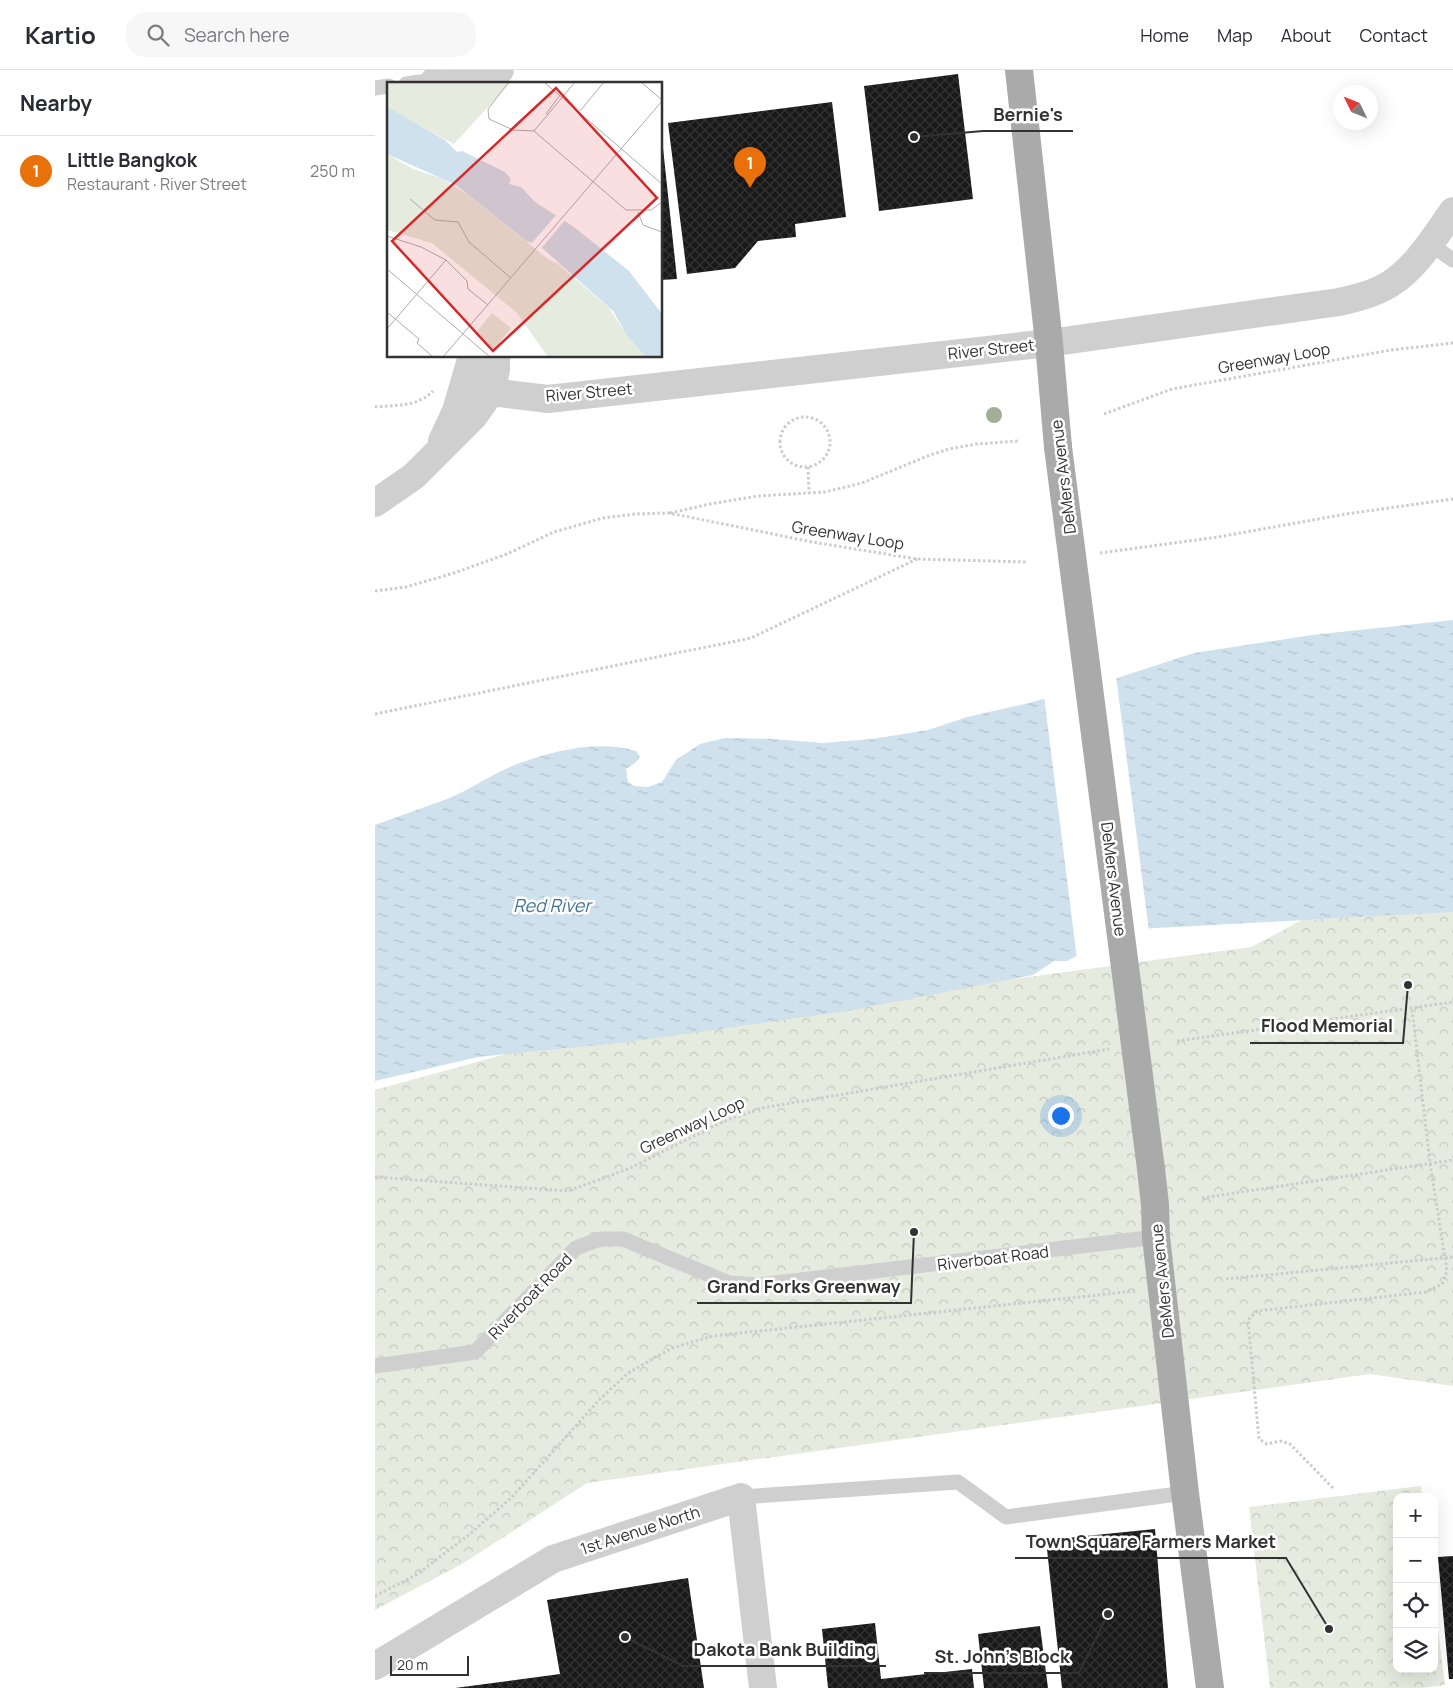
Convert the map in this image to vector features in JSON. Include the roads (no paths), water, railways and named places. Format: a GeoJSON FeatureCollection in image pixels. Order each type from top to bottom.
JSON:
{"type":"FeatureCollection","features":[{"type":"Feature","properties":{"kind":"main road","name":"DeMers Avenue"},"geometry":{"type":"LineString","coordinates":[[1019,70],[1049,343],[1058,447],[1151,1169],[1156,1238],[1185,1493],[1211,1688]]}},
{"type":"Feature","properties":{"kind":"street"},"geometry":{"type":"LineString","coordinates":[[449,79],[501,70]]}},
{"type":"Feature","properties":{"kind":"street","name":"River Street"},"geometry":{"type":"LineString","coordinates":[[491,392],[548,399],[1049,343],[1339,302],[1367,296],[1390,284],[1408,269],[1430,244],[1453,211]]}},
{"type":"Feature","properties":{"kind":"street"},"geometry":{"type":"LineString","coordinates":[[437,454],[456,411],[471,358]]}},
{"type":"Feature","properties":{"kind":"street"},"geometry":{"type":"LineString","coordinates":[[375,503],[414,476],[475,416],[491,392],[496,370],[496,358]]}},
{"type":"Feature","properties":{"kind":"street"},"geometry":{"type":"LineString","coordinates":[[741,1497],[763,1688]]}},
{"type":"Feature","properties":{"kind":"street","name":"1st Avenue North"},"geometry":{"type":"LineString","coordinates":[[375,1666],[553,1559],[741,1497]]}},
{"type":"Feature","properties":{"kind":"lane"},"geometry":{"type":"LineString","coordinates":[[423,82],[449,79]]}},
{"type":"Feature","properties":{"kind":"lane"},"geometry":{"type":"LineString","coordinates":[[1430,244],[1453,260]]}},
{"type":"Feature","properties":{"kind":"lane","name":"Riverboat Road"},"geometry":{"type":"LineString","coordinates":[[375,1366],[475,1352],[576,1248],[600,1239],[623,1239],[729,1283],[759,1285],[1156,1238]]}},
{"type":"Feature","properties":{"kind":"lane"},"geometry":{"type":"LineString","coordinates":[[741,1497],[958,1482],[1005,1517],[1185,1493]]}},
{"type":"Feature","properties":{"kind":"water","name":"Red River"},"geometry":{"type":"Polygon","coordinates":[[[1453,620],[1453,912],[1138,929],[1109,939],[1067,961],[1054,961],[1033,975],[847,1011],[628,1042],[478,1057],[375,1081],[375,825],[447,799],[510,767],[548,754],[577,748],[607,746],[622,748],[636,751],[640,757],[626,769],[628,782],[634,786],[648,787],[662,782],[676,760],[700,744],[725,738],[823,743],[872,739],[928,730],[967,717],[1029,703],[1111,680],[1194,653],[1312,635],[1453,620]]]}},
{"type":"Feature","properties":{"kind":"place","name":"Bernie's"},"geometry":{"type":"Point","coordinates":[914,137]}},
{"type":"Feature","properties":{"kind":"place","name":"Little Bangkok"},"geometry":{"type":"Point","coordinates":[750,188]}},
{"type":"Feature","properties":{"kind":"place","name":"Flood Memorial"},"geometry":{"type":"Point","coordinates":[1408,985]}},
{"type":"Feature","properties":{"kind":"place","name":"Grand Forks Greenway"},"geometry":{"type":"Point","coordinates":[914,1232]}},
{"type":"Feature","properties":{"kind":"place","name":"St. John's Block"},"geometry":{"type":"Point","coordinates":[1108,1614]}},
{"type":"Feature","properties":{"kind":"place","name":"Town Square Farmers Market"},"geometry":{"type":"Point","coordinates":[1329,1629]}},
{"type":"Feature","properties":{"kind":"place","name":"Dakota Bank Building"},"geometry":{"type":"Point","coordinates":[625,1637]}}]}
